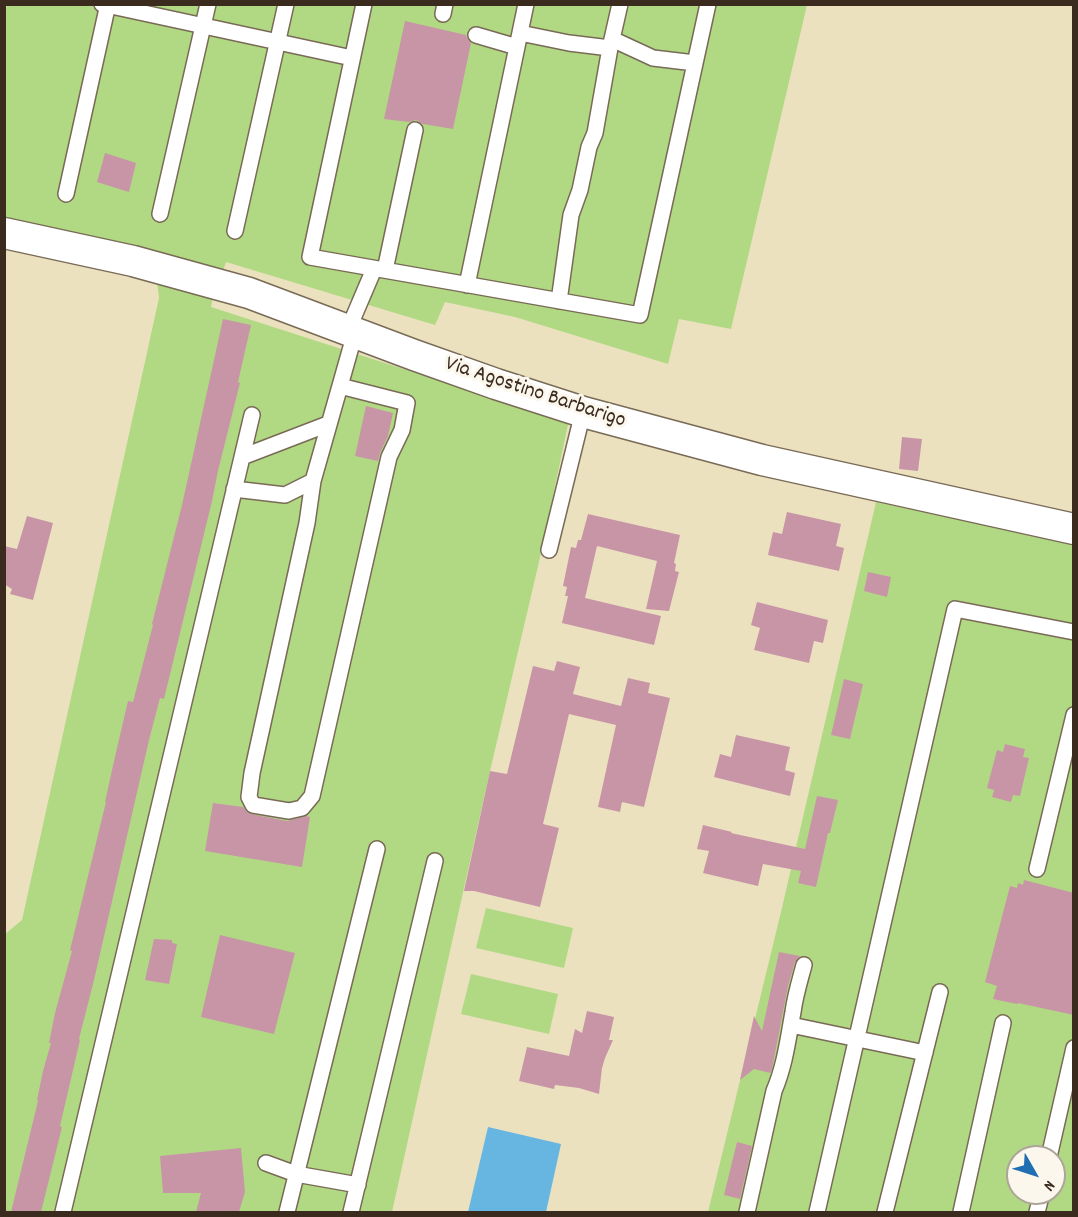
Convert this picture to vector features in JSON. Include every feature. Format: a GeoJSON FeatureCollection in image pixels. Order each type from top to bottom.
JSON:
{"type":"FeatureCollection","features":[{"type":"Feature","properties":{"kind":"street","name":"Via Agostino Barbarigo"},"geometry":{"type":"LineString","coordinates":[[4,233],[134,261],[239,290],[496,384],[583,412],[762,460],[1074,529]]}},
{"type":"Feature","properties":{"kind":"lane"},"geometry":{"type":"LineString","coordinates":[[160,214],[208,4]]}},
{"type":"Feature","properties":{"kind":"lane"},"geometry":{"type":"LineString","coordinates":[[235,231],[286,4]]}},
{"type":"Feature","properties":{"kind":"lane"},"geometry":{"type":"LineString","coordinates":[[364,4],[310,257],[640,315],[708,4]]}},
{"type":"Feature","properties":{"kind":"lane"},"geometry":{"type":"LineString","coordinates":[[467,285],[526,4]]}},
{"type":"Feature","properties":{"kind":"lane"},"geometry":{"type":"LineString","coordinates":[[559,301],[571,215],[580,190],[589,147],[595,133],[620,4]]}},
{"type":"Feature","properties":{"kind":"lane"},"geometry":{"type":"LineString","coordinates":[[66,194],[106,5],[352,58]]}},
{"type":"Feature","properties":{"kind":"lane"},"geometry":{"type":"LineString","coordinates":[[476,35],[569,44],[611,43],[653,58],[695,63]]}},
{"type":"Feature","properties":{"kind":"lane"},"geometry":{"type":"LineString","coordinates":[[340,386],[407,403],[402,430],[389,457],[312,796],[302,808],[289,811],[253,804],[249,796],[252,773],[307,523],[313,481],[340,386],[360,303],[380,269],[415,130]]}},
{"type":"Feature","properties":{"kind":"lane"},"geometry":{"type":"LineString","coordinates":[[549,550],[583,412]]}},
{"type":"Feature","properties":{"kind":"lane"},"geometry":{"type":"LineString","coordinates":[[63,1212],[252,415]]}},
{"type":"Feature","properties":{"kind":"lane"},"geometry":{"type":"LineString","coordinates":[[242,457],[328,424]]}},
{"type":"Feature","properties":{"kind":"lane"},"geometry":{"type":"LineString","coordinates":[[234,489],[285,495],[313,481]]}},
{"type":"Feature","properties":{"kind":"lane"},"geometry":{"type":"LineString","coordinates":[[818,1212],[955,609],[1074,632]]}},
{"type":"Feature","properties":{"kind":"lane"},"geometry":{"type":"LineString","coordinates":[[1037,868],[1074,715]]}},
{"type":"Feature","properties":{"kind":"lane"},"geometry":{"type":"LineString","coordinates":[[287,1212],[377,849]]}},
{"type":"Feature","properties":{"kind":"lane"},"geometry":{"type":"LineString","coordinates":[[351,1212],[435,861]]}},
{"type":"Feature","properties":{"kind":"lane"},"geometry":{"type":"LineString","coordinates":[[747,1212],[804,965]]}},
{"type":"Feature","properties":{"kind":"lane"},"geometry":{"type":"LineString","coordinates":[[885,1212],[940,992]]}},
{"type":"Feature","properties":{"kind":"lane"},"geometry":{"type":"LineString","coordinates":[[961,1212],[1003,1023]]}},
{"type":"Feature","properties":{"kind":"lane"},"geometry":{"type":"LineString","coordinates":[[791,1025],[925,1053]]}},
{"type":"Feature","properties":{"kind":"lane"},"geometry":{"type":"LineString","coordinates":[[1053,1145],[1074,1048]]}},
{"type":"Feature","properties":{"kind":"lane"},"geometry":{"type":"LineString","coordinates":[[266,1163],[296,1174],[357,1185]]}},
{"type":"Feature","properties":{"kind":"green space"},"geometry":{"type":"Polygon","coordinates":[[[7,5],[807,5],[731,329],[679,319],[668,364],[515,317],[445,302],[435,325],[226,262],[222,274],[5,222],[4,18],[7,5]]]}},
{"type":"Feature","properties":{"kind":"green space"},"geometry":{"type":"Polygon","coordinates":[[[157,282],[213,297],[211,307],[569,420],[392,1212],[5,1212],[4,935],[22,920],[159,298],[157,282]]]}},
{"type":"Feature","properties":{"kind":"green space"},"geometry":{"type":"Polygon","coordinates":[[[876,502],[1073,544],[1073,1212],[708,1212],[781,912],[876,502]]]}},
{"type":"Feature","properties":{"kind":"green space"},"geometry":{"type":"Polygon","coordinates":[[[486,908],[573,928],[564,968],[476,948],[486,908]]]}},
{"type":"Feature","properties":{"kind":"green space"},"geometry":{"type":"Polygon","coordinates":[[[471,974],[558,994],[549,1034],[461,1014],[471,974]]]}},
{"type":"Feature","properties":{"kind":"water"},"geometry":{"type":"Polygon","coordinates":[[[488,1127],[561,1144],[546,1212],[468,1212],[488,1127]]]}},
{"type":"Feature","properties":{"kind":"building"},"geometry":{"type":"Polygon","coordinates":[[[405,21],[466,35],[471,43],[453,129],[423,124],[416,120],[409,122],[384,119],[405,21]]]}},
{"type":"Feature","properties":{"kind":"building"},"geometry":{"type":"Polygon","coordinates":[[[105,153],[136,163],[129,192],[97,182],[105,153]]]}},
{"type":"Feature","properties":{"kind":"building"},"geometry":{"type":"Polygon","coordinates":[[[223,319],[251,325],[238,382],[240,383],[212,501],[164,699],[160,698],[149,740],[41,1212],[11,1212],[128,701],[133,702],[153,625],[223,319]]]}},
{"type":"Feature","properties":{"kind":"building"},"geometry":{"type":"Polygon","coordinates":[[[366,406],[393,413],[388,436],[378,461],[355,456],[366,406]]]}},
{"type":"Feature","properties":{"kind":"building"},"geometry":{"type":"Polygon","coordinates":[[[902,437],[922,439],[918,471],[899,469],[902,437]]]}},
{"type":"Feature","properties":{"kind":"building"},"geometry":{"type":"Polygon","coordinates":[[[787,512],[841,524],[836,546],[844,548],[839,571],[768,555],[773,532],[782,534],[787,512]]]}},
{"type":"Feature","properties":{"kind":"building"},"geometry":{"type":"Polygon","coordinates":[[[588,514],[680,535],[674,563],[676,564],[675,571],[679,572],[669,611],[646,609],[657,561],[597,546],[585,598],[661,616],[654,645],[562,623],[568,596],[565,596],[567,587],[563,586],[571,547],[576,548],[578,540],[581,540],[588,514]]]}},
{"type":"Feature","properties":{"kind":"building"},"geometry":{"type":"Polygon","coordinates":[[[27,516],[53,523],[33,600],[10,594],[12,589],[4,584],[4,546],[17,549],[27,516]]]}},
{"type":"Feature","properties":{"kind":"building"},"geometry":{"type":"Polygon","coordinates":[[[868,572],[891,577],[887,597],[864,591],[868,572]]]}},
{"type":"Feature","properties":{"kind":"building"},"geometry":{"type":"Polygon","coordinates":[[[757,602],[828,620],[823,643],[814,641],[809,663],[754,650],[760,628],[751,625],[757,602]]]}},
{"type":"Feature","properties":{"kind":"building"},"geometry":{"type":"Polygon","coordinates":[[[557,661],[580,667],[573,694],[621,706],[628,678],[650,683],[648,693],[670,698],[644,807],[622,802],[620,812],[598,807],[616,725],[569,714],[543,824],[559,828],[540,907],[474,891],[464,891],[490,771],[507,774],[533,666],[554,671],[557,661]]]}},
{"type":"Feature","properties":{"kind":"building"},"geometry":{"type":"Polygon","coordinates":[[[844,679],[863,684],[850,739],[831,735],[844,679]]]}},
{"type":"Feature","properties":{"kind":"building"},"geometry":{"type":"Polygon","coordinates":[[[736,735],[790,747],[785,770],[795,773],[790,796],[714,777],[720,754],[731,757],[736,735]]]}},
{"type":"Feature","properties":{"kind":"building"},"geometry":{"type":"Polygon","coordinates":[[[1005,744],[1025,749],[1023,757],[1029,758],[1020,796],[1013,795],[1011,802],[992,797],[994,790],[987,788],[997,750],[1003,752],[1005,744]]]}},
{"type":"Feature","properties":{"kind":"building"},"geometry":{"type":"Polygon","coordinates":[[[817,796],[838,800],[816,887],[798,883],[801,871],[763,864],[758,886],[703,873],[709,851],[697,849],[703,825],[805,849],[817,796]]]}},
{"type":"Feature","properties":{"kind":"building"},"geometry":{"type":"Polygon","coordinates":[[[213,803],[243,807],[251,814],[287,821],[310,817],[302,867],[205,851],[213,803]]]}},
{"type":"Feature","properties":{"kind":"building"},"geometry":{"type":"Polygon","coordinates":[[[1024,880],[1074,893],[1074,1015],[993,999],[997,986],[985,982],[1010,886],[1017,888],[1018,883],[1023,885],[1024,880]]]}},
{"type":"Feature","properties":{"kind":"building"},"geometry":{"type":"Polygon","coordinates":[[[220,935],[295,953],[274,1034],[201,1017],[220,935]]]}},
{"type":"Feature","properties":{"kind":"building"},"geometry":{"type":"Polygon","coordinates":[[[154,939],[172,940],[172,943],[177,944],[169,984],[145,980],[154,939]]]}},
{"type":"Feature","properties":{"kind":"building"},"geometry":{"type":"Polygon","coordinates":[[[779,952],[800,956],[795,962],[788,986],[772,1069],[770,1073],[754,1069],[740,1080],[754,1016],[762,1031],[779,952]]]}},
{"type":"Feature","properties":{"kind":"building"},"geometry":{"type":"Polygon","coordinates":[[[587,1011],[614,1017],[609,1040],[613,1040],[602,1068],[599,1094],[579,1088],[555,1085],[554,1089],[519,1081],[527,1047],[569,1056],[575,1029],[582,1033],[587,1011]]]}},
{"type":"Feature","properties":{"kind":"building"},"geometry":{"type":"Polygon","coordinates":[[[737,1142],[752,1146],[740,1199],[724,1195],[737,1142]]]}},
{"type":"Feature","properties":{"kind":"building"},"geometry":{"type":"Polygon","coordinates":[[[241,1148],[245,1192],[239,1212],[196,1212],[201,1193],[163,1193],[160,1156],[241,1148]]]}}]}
